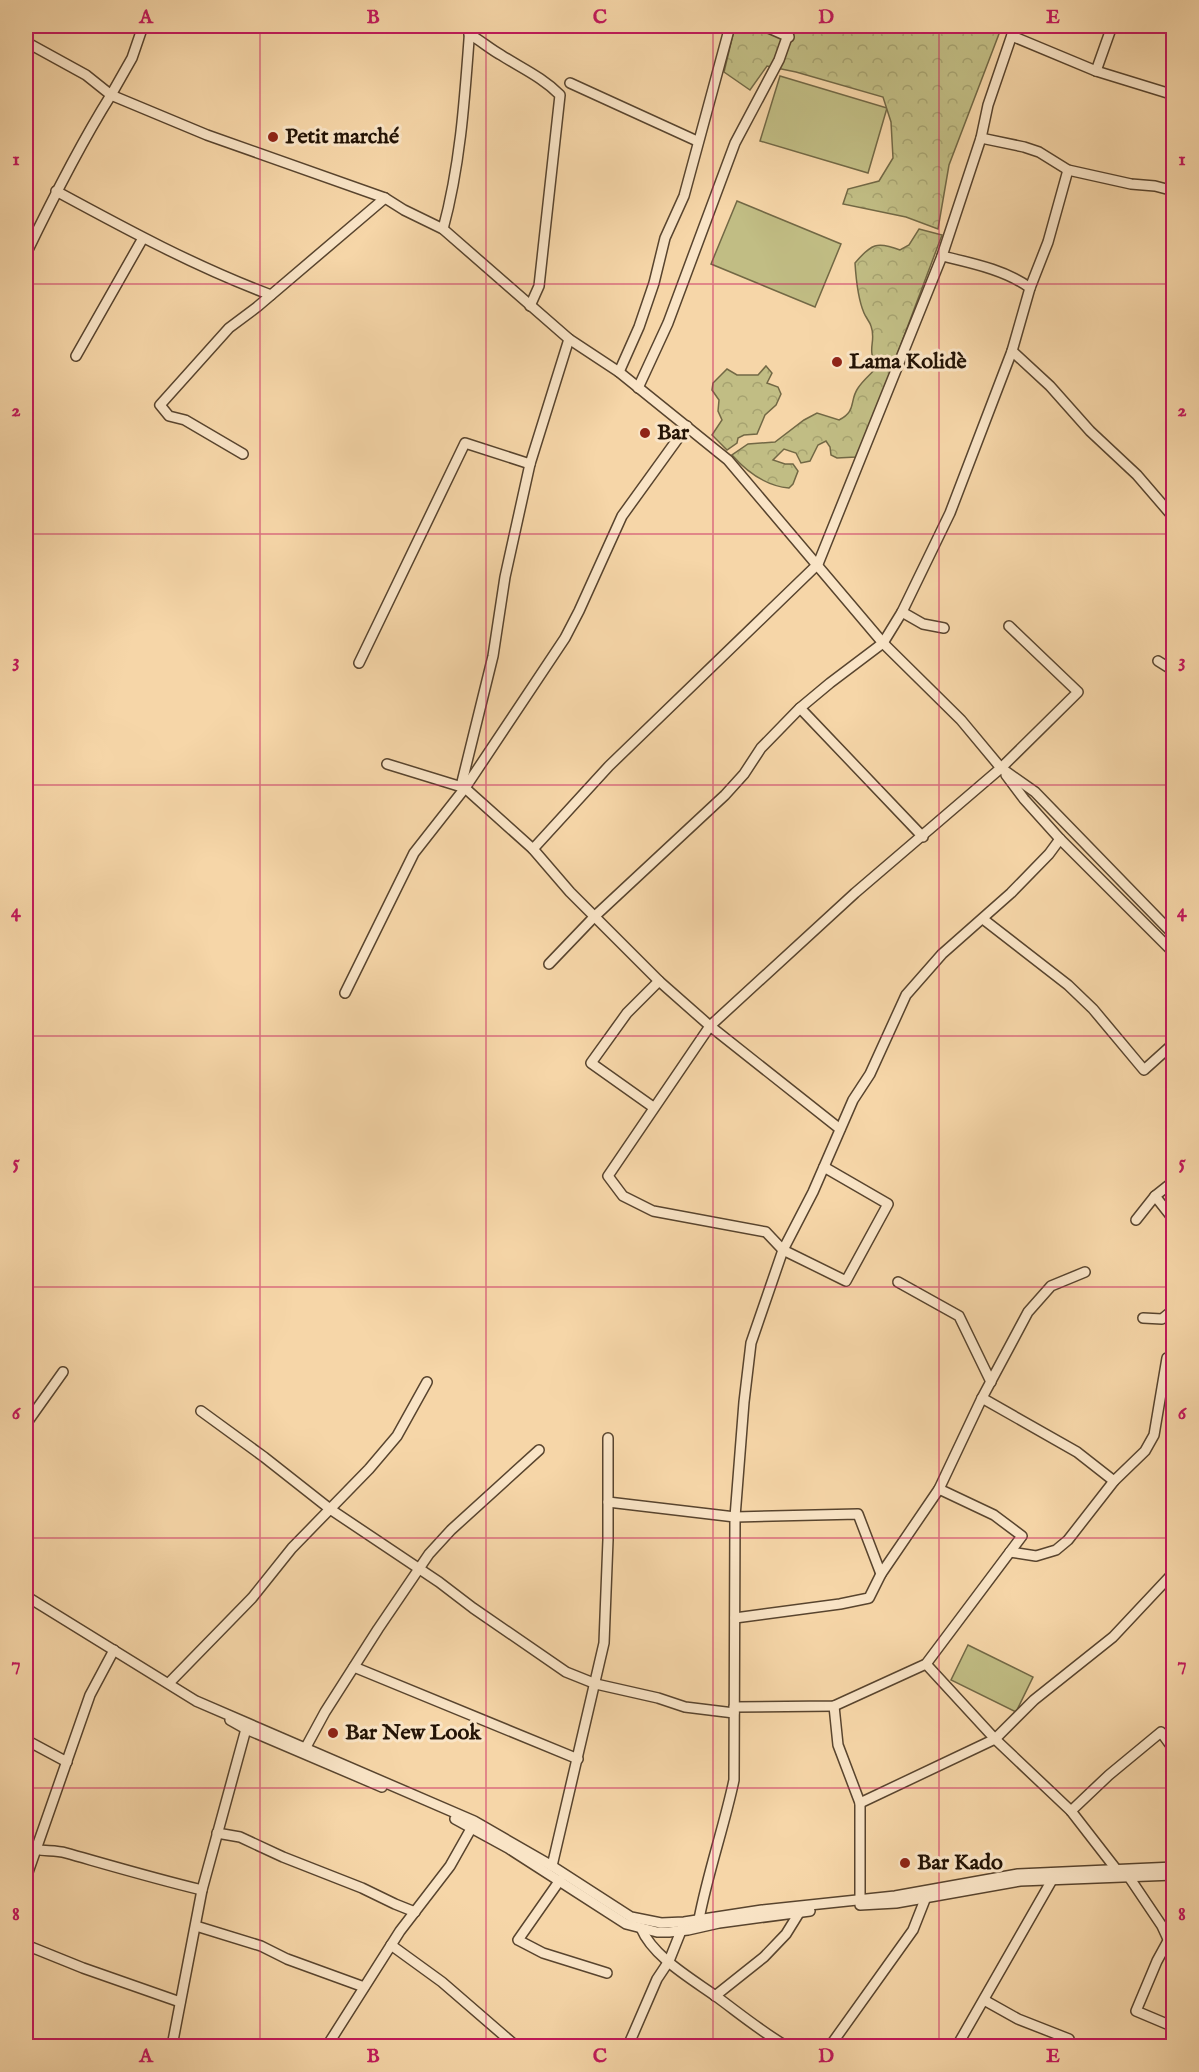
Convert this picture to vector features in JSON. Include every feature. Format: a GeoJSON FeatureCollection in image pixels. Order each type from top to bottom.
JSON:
{"type":"FeatureCollection","features":[{"type":"Feature","properties":{"kind":"street"},"geometry":{"type":"LineString","coordinates":[[26,254],[56,191],[132,58],[142,26]]}},
{"type":"Feature","properties":{"kind":"street"},"geometry":{"type":"LineString","coordinates":[[619,372],[639,327],[654,283],[665,238],[684,196],[730,26]]}},
{"type":"Feature","properties":{"kind":"street"},"geometry":{"type":"LineString","coordinates":[[764,26],[789,37]]}},
{"type":"Feature","properties":{"kind":"street"},"geometry":{"type":"LineString","coordinates":[[638,388],[668,323],[735,143],[779,60],[791,26]]}},
{"type":"Feature","properties":{"kind":"street"},"geometry":{"type":"LineString","coordinates":[[533,849],[609,766],[818,564],[942,256],[981,138],[988,105],[1015,26]]}},
{"type":"Feature","properties":{"kind":"street"},"geometry":{"type":"LineString","coordinates":[[1096,71],[1112,26]]}},
{"type":"Feature","properties":{"kind":"street"},"geometry":{"type":"LineString","coordinates":[[443,230],[453,192],[466,94],[470,30]]}},
{"type":"Feature","properties":{"kind":"street"},"geometry":{"type":"LineString","coordinates":[[470,30],[500,55],[549,84],[560,94],[539,286],[530,306]]}},
{"type":"Feature","properties":{"kind":"street"},"geometry":{"type":"LineString","coordinates":[[1012,36],[1096,71],[1173,95]]}},
{"type":"Feature","properties":{"kind":"street"},"geometry":{"type":"LineString","coordinates":[[26,42],[86,75],[111,95],[207,135],[385,198],[443,230],[569,339],[619,372],[728,460],[883,643],[961,720],[1001,768],[1023,799],[1173,953]]}},
{"type":"Feature","properties":{"kind":"street"},"geometry":{"type":"LineString","coordinates":[[570,83],[698,141]]}},
{"type":"Feature","properties":{"kind":"street"},"geometry":{"type":"LineString","coordinates":[[981,138],[1039,152],[1068,170],[1131,184],[1173,190]]}},
{"type":"Feature","properties":{"kind":"street"},"geometry":{"type":"LineString","coordinates":[[549,964],[595,916],[725,795],[744,774],[761,748],[800,708],[883,643],[902,612],[950,513],[1012,351],[1030,288],[1048,242],[1068,170]]}},
{"type":"Feature","properties":{"kind":"street"},"geometry":{"type":"LineString","coordinates":[[56,191],[143,238],[224,277],[271,295]]}},
{"type":"Feature","properties":{"kind":"street"},"geometry":{"type":"LineString","coordinates":[[243,454],[194,424],[168,416],[160,405],[229,328],[385,198]]}},
{"type":"Feature","properties":{"kind":"street"},"geometry":{"type":"LineString","coordinates":[[76,356],[143,238]]}},
{"type":"Feature","properties":{"kind":"street"},"geometry":{"type":"LineString","coordinates":[[942,256],[992,270],[1030,288]]}},
{"type":"Feature","properties":{"kind":"street"},"geometry":{"type":"LineString","coordinates":[[463,787],[493,656],[505,577],[530,464],[569,339]]}},
{"type":"Feature","properties":{"kind":"street"},"geometry":{"type":"LineString","coordinates":[[1012,351],[1050,386],[1090,431],[1137,475],[1173,518]]}},
{"type":"Feature","properties":{"kind":"street"},"geometry":{"type":"LineString","coordinates":[[345,993],[414,853],[463,787],[565,638],[622,516],[687,426]]}},
{"type":"Feature","properties":{"kind":"street"},"geometry":{"type":"LineString","coordinates":[[359,663],[465,443],[530,464]]}},
{"type":"Feature","properties":{"kind":"street"},"geometry":{"type":"LineString","coordinates":[[902,612],[923,624],[944,628]]}},
{"type":"Feature","properties":{"kind":"street"},"geometry":{"type":"LineString","coordinates":[[824,1167],[888,1204],[846,1281],[783,1250],[766,1232],[653,1211],[623,1196],[608,1176],[710,1026],[855,894],[1001,768],[1078,692],[1009,627]]}},
{"type":"Feature","properties":{"kind":"street"},"geometry":{"type":"LineString","coordinates":[[1158,661],[1173,671]]}},
{"type":"Feature","properties":{"kind":"street"},"geometry":{"type":"LineString","coordinates":[[800,708],[923,837]]}},
{"type":"Feature","properties":{"kind":"street"},"geometry":{"type":"LineString","coordinates":[[387,764],[463,787],[533,849],[659,981],[710,1026],[840,1129]]}},
{"type":"Feature","properties":{"kind":"street"},"geometry":{"type":"LineString","coordinates":[[1001,768],[1035,792],[1173,935]]}},
{"type":"Feature","properties":{"kind":"street"},"geometry":{"type":"LineString","coordinates":[[699,1919],[734,1780],[735,1517],[750,1343],[783,1250],[813,1192],[853,1100],[870,1074],[906,995],[942,954],[1019,885],[1060,839]]}},
{"type":"Feature","properties":{"kind":"street"},"geometry":{"type":"LineString","coordinates":[[982,919],[1068,984],[1094,1009],[1144,1070],[1173,1043]]}},
{"type":"Feature","properties":{"kind":"street"},"geometry":{"type":"LineString","coordinates":[[653,1107],[591,1063],[627,1013],[659,981]]}},
{"type":"Feature","properties":{"kind":"street"},"geometry":{"type":"LineString","coordinates":[[1136,1220],[1155,1196],[1173,1181]]}},
{"type":"Feature","properties":{"kind":"street"},"geometry":{"type":"LineString","coordinates":[[1155,1196],[1173,1220]]}},
{"type":"Feature","properties":{"kind":"street"},"geometry":{"type":"LineString","coordinates":[[735,1618],[869,1598],[881,1574],[939,1489],[982,1398],[1028,1312],[1051,1286],[1085,1272]]}},
{"type":"Feature","properties":{"kind":"street"},"geometry":{"type":"LineString","coordinates":[[897,1282],[959,1316],[991,1382]]}},
{"type":"Feature","properties":{"kind":"street"},"geometry":{"type":"LineString","coordinates":[[1143,1318],[1162,1319],[1173,1309]]}},
{"type":"Feature","properties":{"kind":"street"},"geometry":{"type":"LineString","coordinates":[[1010,1552],[1036,1556],[1056,1550],[1068,1540],[1114,1480],[1145,1451],[1154,1435],[1167,1358]]}},
{"type":"Feature","properties":{"kind":"street"},"geometry":{"type":"LineString","coordinates":[[26,1424],[30,1409],[63,1372]]}},
{"type":"Feature","properties":{"kind":"street"},"geometry":{"type":"LineString","coordinates":[[169,1683],[252,1598],[292,1548],[369,1469],[397,1436],[427,1382]]}},
{"type":"Feature","properties":{"kind":"street"},"geometry":{"type":"LineString","coordinates":[[982,1398],[1077,1452],[1114,1480]]}},
{"type":"Feature","properties":{"kind":"street"},"geometry":{"type":"LineString","coordinates":[[201,1411],[264,1456],[330,1509],[439,1582],[566,1672],[596,1684],[658,1698],[685,1707],[734,1710],[834,1706],[926,1664],[1022,1536],[994,1515],[939,1489]]}},
{"type":"Feature","properties":{"kind":"street"},"geometry":{"type":"LineString","coordinates":[[552,1866],[604,1643],[609,1438]]}},
{"type":"Feature","properties":{"kind":"street"},"geometry":{"type":"LineString","coordinates":[[306,1747],[354,1667],[418,1570],[451,1530],[539,1450]]}},
{"type":"Feature","properties":{"kind":"street"},"geometry":{"type":"LineString","coordinates":[[608,1502],[735,1517],[858,1514],[881,1574]]}},
{"type":"Feature","properties":{"kind":"street"},"geometry":{"type":"LineString","coordinates":[[860,1803],[995,1739],[1034,1700],[1113,1637],[1173,1572]]}},
{"type":"Feature","properties":{"kind":"street"},"geometry":{"type":"LineString","coordinates":[[26,1596],[196,1701],[246,1729],[472,1827],[560,1880],[626,1924],[657,1932],[683,1927],[896,1903],[1020,1881],[1173,1875]]}},
{"type":"Feature","properties":{"kind":"street"},"geometry":{"type":"LineString","coordinates":[[26,1878],[30,1848],[67,1762],[90,1695],[114,1650]]}},
{"type":"Feature","properties":{"kind":"street"},"geometry":{"type":"LineString","coordinates":[[926,1664],[995,1739],[1071,1811],[1116,1869]]}},
{"type":"Feature","properties":{"kind":"street"},"geometry":{"type":"LineString","coordinates":[[354,1667],[578,1759]]}},
{"type":"Feature","properties":{"kind":"street"},"geometry":{"type":"LineString","coordinates":[[196,1701],[474,1821],[552,1866],[631,1917],[683,1927],[699,1919],[896,1896],[1018,1874],[1173,1867]]}},
{"type":"Feature","properties":{"kind":"street"},"geometry":{"type":"LineString","coordinates":[[834,1706],[838,1745],[860,1803],[860,1899]]}},
{"type":"Feature","properties":{"kind":"street"},"geometry":{"type":"LineString","coordinates":[[171,2046],[202,1890],[246,1729]]}},
{"type":"Feature","properties":{"kind":"street"},"geometry":{"type":"LineString","coordinates":[[1071,1811],[1109,1775],[1161,1732],[1173,1750]]}},
{"type":"Feature","properties":{"kind":"street"},"geometry":{"type":"LineString","coordinates":[[26,1740],[67,1762]]}},
{"type":"Feature","properties":{"kind":"street"},"geometry":{"type":"LineString","coordinates":[[327,2046],[391,1945],[450,1866],[472,1827]]}},
{"type":"Feature","properties":{"kind":"street"},"geometry":{"type":"LineString","coordinates":[[217,1833],[240,1837],[415,1912]]}},
{"type":"Feature","properties":{"kind":"street"},"geometry":{"type":"LineString","coordinates":[[30,1848],[63,1852],[109,1867],[202,1890]]}},
{"type":"Feature","properties":{"kind":"street"},"geometry":{"type":"LineString","coordinates":[[1129,1877],[1157,1918],[1168,1939]]}},
{"type":"Feature","properties":{"kind":"street"},"geometry":{"type":"LineString","coordinates":[[560,1880],[518,1940],[543,1953],[607,1973]]}},
{"type":"Feature","properties":{"kind":"street"},"geometry":{"type":"LineString","coordinates":[[957,2046],[1052,1880]]}},
{"type":"Feature","properties":{"kind":"street"},"geometry":{"type":"LineString","coordinates":[[830,2046],[913,1930],[926,1897]]}},
{"type":"Feature","properties":{"kind":"street"},"geometry":{"type":"LineString","coordinates":[[715,1996],[764,1957],[786,1934],[799,1913]]}},
{"type":"Feature","properties":{"kind":"street"},"geometry":{"type":"LineString","coordinates":[[196,1926],[261,1946],[287,1959],[364,1987]]}},
{"type":"Feature","properties":{"kind":"street"},"geometry":{"type":"LineString","coordinates":[[628,2046],[683,1927]]}},
{"type":"Feature","properties":{"kind":"street"},"geometry":{"type":"LineString","coordinates":[[641,1928],[645,1938],[669,1961],[765,2034],[786,2046]]}},
{"type":"Feature","properties":{"kind":"street"},"geometry":{"type":"LineString","coordinates":[[1173,1930],[1136,2011],[1173,2027]]}},
{"type":"Feature","properties":{"kind":"street"},"geometry":{"type":"LineString","coordinates":[[26,1945],[180,2002]]}},
{"type":"Feature","properties":{"kind":"street"},"geometry":{"type":"LineString","coordinates":[[391,1945],[442,1982],[516,2046]]}},
{"type":"Feature","properties":{"kind":"street"},"geometry":{"type":"LineString","coordinates":[[984,2000],[1018,2019],[1069,2039]]}},
{"type":"Feature","properties":{"kind":"green space"},"geometry":{"type":"Polygon","coordinates":[[[735,26],[1002,26],[949,165],[938,229],[906,217],[843,204],[848,189],[879,181],[893,158],[891,122],[883,97],[767,66],[750,90],[724,72],[735,26]]]}},
{"type":"Feature","properties":{"kind":"green space"},"geometry":{"type":"Polygon","coordinates":[[[780,76],[887,108],[868,173],[760,141],[780,76]]]}},
{"type":"Feature","properties":{"kind":"green space"},"geometry":{"type":"Polygon","coordinates":[[[737,201],[841,244],[815,307],[711,264],[737,201]]]}},
{"type":"Feature","properties":{"kind":"green space"},"geometry":{"type":"Polygon","coordinates":[[[919,229],[942,235],[877,408],[856,457],[837,458],[831,455],[826,441],[818,445],[810,461],[801,463],[796,453],[784,449],[773,460],[793,464],[798,471],[793,484],[789,488],[781,487],[758,477],[732,455],[748,444],[775,442],[817,413],[839,420],[845,417],[851,409],[858,388],[878,366],[872,355],[871,326],[864,313],[859,295],[855,263],[875,246],[900,250],[909,245],[919,229]]]}},
{"type":"Feature","properties":{"kind":"green space"},"geometry":{"type":"Polygon","coordinates":[[[766,366],[772,373],[767,383],[778,387],[781,394],[776,405],[765,415],[757,434],[738,438],[737,443],[727,450],[712,435],[722,420],[718,411],[719,400],[712,390],[713,383],[727,369],[737,375],[758,375],[766,366]]]}},
{"type":"Feature","properties":{"kind":"green space"},"geometry":{"type":"Polygon","coordinates":[[[968,1645],[1033,1677],[1016,1712],[951,1680],[968,1645]]]}},
{"type":"Feature","properties":{"kind":"place","name":"Petit marché"},"geometry":{"type":"Point","coordinates":[273,137]}},
{"type":"Feature","properties":{"kind":"place","name":"Lama Kolidè"},"geometry":{"type":"Point","coordinates":[837,362]}},
{"type":"Feature","properties":{"kind":"place","name":"Bar"},"geometry":{"type":"Point","coordinates":[645,433]}},
{"type":"Feature","properties":{"kind":"place","name":"Bar New Look"},"geometry":{"type":"Point","coordinates":[333,1733]}},
{"type":"Feature","properties":{"kind":"place","name":"Bar Kado"},"geometry":{"type":"Point","coordinates":[905,1863]}}]}
